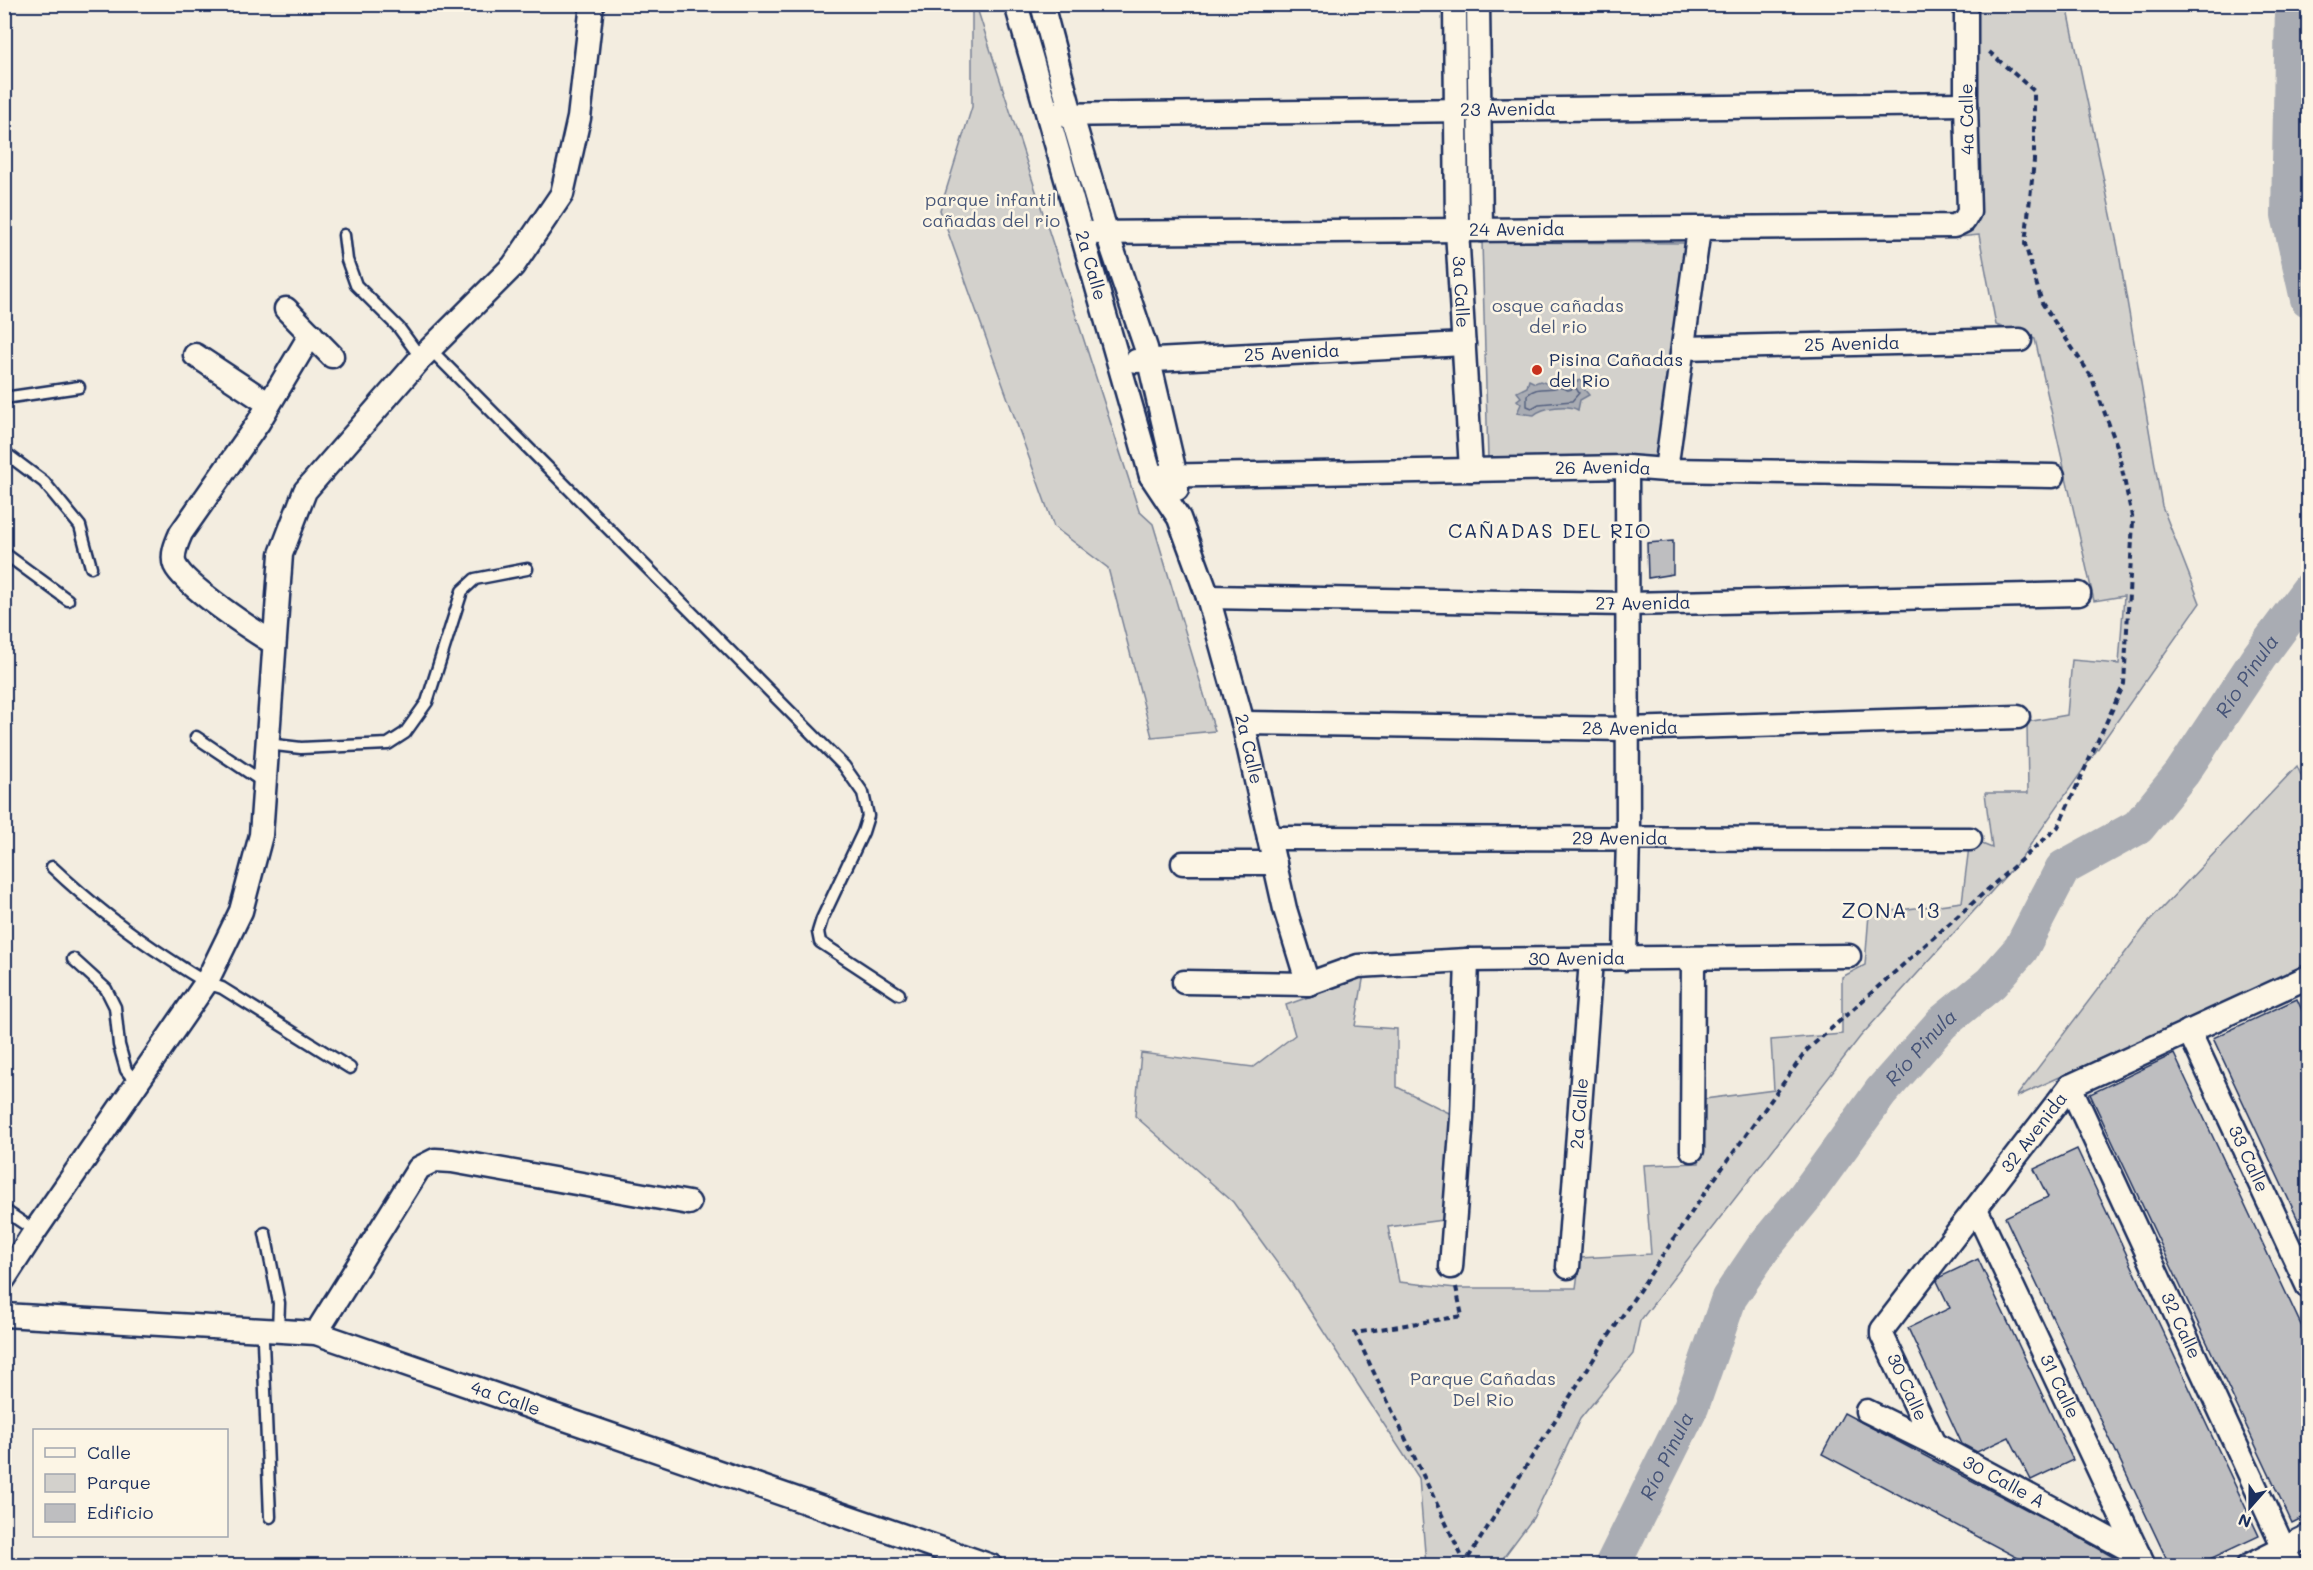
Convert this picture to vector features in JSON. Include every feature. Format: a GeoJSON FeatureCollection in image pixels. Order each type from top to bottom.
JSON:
{"type":"FeatureCollection","features":[{"type":"Feature","properties":{"kind":"street"},"geometry":{"type":"LineString","coordinates":[[4,1279],[206,983],[242,911],[261,835],[281,554],[305,491],[425,354],[513,266],[562,194],[579,118],[592,4]]}},
{"type":"Feature","properties":{"kind":"street","name":"2a Calle"},"geometry":{"type":"LineString","coordinates":[[1016,4],[1151,476],[1179,518],[1208,597],[1243,723],[1285,909],[1308,984]]}},
{"type":"Feature","properties":{"kind":"street","name":"2a Calle"},"geometry":{"type":"LineString","coordinates":[[1042,4],[1107,234],[1150,360],[1176,477],[1179,518]]}},
{"type":"Feature","properties":{"kind":"street","name":"3a Calle"},"geometry":{"type":"LineString","coordinates":[[1455,4],[1457,230],[1471,470]]}},
{"type":"Feature","properties":{"kind":"street"},"geometry":{"type":"LineString","coordinates":[[1478,4],[1481,230]]}},
{"type":"Feature","properties":{"kind":"street","name":"4a Calle"},"geometry":{"type":"LineString","coordinates":[[1954,226],[1964,221],[1969,212],[1966,4]]}},
{"type":"Feature","properties":{"kind":"street","name":"23 Avenida"},"geometry":{"type":"LineString","coordinates":[[1049,114],[1966,104]]}},
{"type":"Feature","properties":{"kind":"street","name":"24 Avenida"},"geometry":{"type":"LineString","coordinates":[[1081,233],[1954,226]]}},
{"type":"Feature","properties":{"kind":"street"},"geometry":{"type":"LineString","coordinates":[[1666,470],[1699,229]]}},
{"type":"Feature","properties":{"kind":"street"},"geometry":{"type":"LineString","coordinates":[[286,309],[332,356]]}},
{"type":"Feature","properties":{"kind":"street"},"geometry":{"type":"LineString","coordinates":[[274,643],[253,631],[186,580],[174,564],[175,549],[181,533],[269,404],[311,334]]}},
{"type":"Feature","properties":{"kind":"street","name":"25 Avenida"},"geometry":{"type":"LineString","coordinates":[[1684,348],[2020,340]]}},
{"type":"Feature","properties":{"kind":"street","name":"25 Avenida"},"geometry":{"type":"LineString","coordinates":[[1120,362],[1464,344]]}},
{"type":"Feature","properties":{"kind":"street"},"geometry":{"type":"LineString","coordinates":[[195,355],[269,404]]}},
{"type":"Feature","properties":{"kind":"street"},"geometry":{"type":"LineString","coordinates":[[1625,959],[1628,838],[1627,467]]}},
{"type":"Feature","properties":{"kind":"street","name":"26 Avenida"},"geometry":{"type":"LineString","coordinates":[[1151,476],[1627,467],[1666,470],[2053,476]]}},
{"type":"Feature","properties":{"kind":"street","name":"27 Avenida"},"geometry":{"type":"LineString","coordinates":[[1208,597],[1627,604],[2079,594]]}},
{"type":"Feature","properties":{"kind":"street","name":"28 Avenida"},"geometry":{"type":"LineString","coordinates":[[1243,723],[1627,729],[2018,717]]}},
{"type":"Feature","properties":{"kind":"street","name":"29 Avenida"},"geometry":{"type":"LineString","coordinates":[[1269,838],[1970,839]]}},
{"type":"Feature","properties":{"kind":"street"},"geometry":{"type":"LineString","coordinates":[[1183,863],[1275,863]]}},
{"type":"Feature","properties":{"kind":"street","name":"30 Avenida"},"geometry":{"type":"LineString","coordinates":[[1308,984],[1358,966],[1467,960],[1849,956]]}},
{"type":"Feature","properties":{"kind":"street"},"geometry":{"type":"LineString","coordinates":[[1692,1150],[1693,958]]}},
{"type":"Feature","properties":{"kind":"street"},"geometry":{"type":"LineString","coordinates":[[1451,1267],[1462,1118],[1467,960]]}},
{"type":"Feature","properties":{"kind":"street","name":"2a Calle"},"geometry":{"type":"LineString","coordinates":[[1568,1267],[1591,960]]}},
{"type":"Feature","properties":{"kind":"street","name":"32 Avenida"},"geometry":{"type":"LineString","coordinates":[[1882,1330],[2070,1086],[2308,977]]}},
{"type":"Feature","properties":{"kind":"street"},"geometry":{"type":"LineString","coordinates":[[1184,982],[1308,984]]}},
{"type":"Feature","properties":{"kind":"street","name":"33 Calle"},"geometry":{"type":"LineString","coordinates":[[2189,1031],[2308,1287]]}},
{"type":"Feature","properties":{"kind":"street","name":"32 Calle"},"geometry":{"type":"LineString","coordinates":[[2070,1086],[2288,1557]]}},
{"type":"Feature","properties":{"kind":"street"},"geometry":{"type":"LineString","coordinates":[[315,1333],[419,1168],[435,1160],[452,1161],[689,1203]]}},
{"type":"Feature","properties":{"kind":"street","name":"31 Calle"},"geometry":{"type":"LineString","coordinates":[[1976,1209],[2142,1560]]}},
{"type":"Feature","properties":{"kind":"street","name":"4a Calle"},"geometry":{"type":"LineString","coordinates":[[4,1315],[315,1333],[991,1566]]}},
{"type":"Feature","properties":{"kind":"street","name":"30 Calle"},"geometry":{"type":"LineString","coordinates":[[1882,1330],[1882,1335],[1934,1444]]}},
{"type":"Feature","properties":{"kind":"street","name":"30 Calle A"},"geometry":{"type":"LineString","coordinates":[[1867,1411],[1934,1444],[2142,1560]]}},
{"type":"Feature","properties":{"kind":"street"},"geometry":{"type":"LineString","coordinates":[[2248,1566],[2288,1557],[2308,1536]]}},
{"type":"Feature","properties":{"kind":"lane"},"geometry":{"type":"LineString","coordinates":[[344,235],[347,260],[356,285],[844,766],[863,794],[868,816],[863,832],[822,919],[818,932],[820,942],[899,994]]}},
{"type":"Feature","properties":{"kind":"lane"},"geometry":{"type":"LineString","coordinates":[[4,398],[79,387]]}},
{"type":"Feature","properties":{"kind":"lane"},"geometry":{"type":"LineString","coordinates":[[4,452],[44,482],[80,526],[91,567]]}},
{"type":"Feature","properties":{"kind":"lane"},"geometry":{"type":"LineString","coordinates":[[4,553],[68,600]]}},
{"type":"Feature","properties":{"kind":"lane"},"geometry":{"type":"LineString","coordinates":[[267,744],[301,748],[388,744],[405,733],[427,702],[462,591],[475,579],[527,569]]}},
{"type":"Feature","properties":{"kind":"lane"},"geometry":{"type":"LineString","coordinates":[[196,737],[266,784]]}},
{"type":"Feature","properties":{"kind":"lane"},"geometry":{"type":"LineString","coordinates":[[52,867],[84,897],[139,940],[206,983],[222,988],[350,1068]]}},
{"type":"Feature","properties":{"kind":"lane"},"geometry":{"type":"LineString","coordinates":[[73,959],[106,989],[116,1007],[118,1045],[126,1070],[137,1085]]}},
{"type":"Feature","properties":{"kind":"lane"},"geometry":{"type":"LineString","coordinates":[[4,1210],[35,1231]]}},
{"type":"Feature","properties":{"kind":"lane"},"geometry":{"type":"LineString","coordinates":[[265,1233],[279,1303],[263,1341],[270,1518]]}},
{"type":"Feature","properties":{"kind":"path"},"geometry":{"type":"LineString","coordinates":[[1451,1267],[1462,1316],[1355,1333],[1465,1563],[1600,1349],[1708,1188],[1807,1050],[2058,827],[2124,684],[2133,520],[2116,446],[2091,376],[2042,303],[2025,244],[2034,161],[2034,91],[1966,31]]}},
{"type":"Feature","properties":{"kind":"green space","name":"parque infantil cañadas del rio"},"geometry":{"type":"Polygon","coordinates":[[[972,5],[976,5],[1139,511],[1153,524],[1215,731],[1152,737],[1108,568],[1054,527],[940,210],[972,107],[972,5]]]}},
{"type":"Feature","properties":{"kind":"green space","name":"Parque Cañadas Del Rio"},"geometry":{"type":"Polygon","coordinates":[[[1962,5],[2067,5],[2118,248],[2162,506],[2200,603],[2019,861],[1860,1037],[1640,1321],[1633,1354],[1580,1419],[1533,1518],[1498,1565],[1426,1565],[1419,1478],[1293,1285],[1233,1202],[1135,1116],[1141,1053],[1253,1067],[1295,1035],[1286,1005],[1317,994],[1342,976],[1364,974],[1355,1026],[1397,1029],[1397,1087],[1459,1118],[1443,1220],[1388,1227],[1399,1282],[1456,1288],[1576,1288],[1580,1258],[1651,1254],[1644,1165],[1699,1163],[1697,1100],[1774,1090],[1771,1040],[1842,1034],[1842,977],[1865,965],[1869,914],[1962,902],[1970,839],[1992,848],[1985,793],[2028,793],[2027,722],[2067,715],[2072,660],[2119,664],[2124,596],[2094,601],[2035,339],[1996,325],[1979,235],[1959,237],[1962,5]]]}},
{"type":"Feature","properties":{"kind":"green space","name":"osque cañadas del rio"},"geometry":{"type":"Polygon","coordinates":[[[1482,242],[1691,243],[1665,468],[1488,459],[1482,242]]]}},
{"type":"Feature","properties":{"kind":"green space"},"geometry":{"type":"Polygon","coordinates":[[[2297,766],[2308,791],[2308,964],[2016,1097],[2147,924],[2297,766]]]}},
{"type":"Feature","properties":{"kind":"water"},"geometry":{"type":"Polygon","coordinates":[[[1529,380],[1548,384],[1559,380],[1569,384],[1580,380],[1584,383],[1584,389],[1589,395],[1580,400],[1578,410],[1562,407],[1549,408],[1534,415],[1517,413],[1521,404],[1517,400],[1521,397],[1517,392],[1527,387],[1529,380]]]}},
{"type":"Feature","properties":{"kind":"building"},"geometry":{"type":"Polygon","coordinates":[[[1673,541],[1673,574],[1648,578],[1647,543],[1673,541]]]}},
{"type":"Feature","properties":{"kind":"building"},"geometry":{"type":"Polygon","coordinates":[[[2297,999],[2308,1024],[2308,1241],[2213,1038],[2297,999]]]}},
{"type":"Feature","properties":{"kind":"building"},"geometry":{"type":"Polygon","coordinates":[[[2174,1054],[2308,1340],[2308,1515],[2292,1523],[2090,1094],[2174,1054]]]}},
{"type":"Feature","properties":{"kind":"building"},"geometry":{"type":"Polygon","coordinates":[[[2077,1149],[2259,1536],[2195,1566],[2170,1566],[2005,1217],[2048,1197],[2034,1169],[2077,1149]]]}},
{"type":"Feature","properties":{"kind":"building"},"geometry":{"type":"Polygon","coordinates":[[[1978,1259],[2073,1460],[2031,1480],[2009,1437],[1977,1452],[1962,1444],[1908,1328],[1950,1308],[1937,1281],[1940,1277],[1978,1259]]]}},
{"type":"Feature","properties":{"kind":"building"},"geometry":{"type":"Polygon","coordinates":[[[1844,1413],[2129,1566],[2033,1566],[1822,1454],[1844,1413]]]}},
{"type":"Feature","properties":{"kind":"waterway"},"geometry":{"type":"LineString","coordinates":[[2293,4],[2289,215],[2308,299]]}},
{"type":"Feature","properties":{"kind":"waterway","name":"Río Pinula"},"geometry":{"type":"LineString","coordinates":[[1612,1566],[1691,1407],[1729,1298],[1763,1248],[1804,1198],[1881,1092],[1942,1023],[1991,983],[2021,949],[2063,868],[2138,827],[2182,773],[2259,657],[2308,591]]}},
{"type":"Feature","properties":{"kind":"place","name":"Pisina Cañadas del Rio"},"geometry":{"type":"Point","coordinates":[1537,370]}},
{"type":"Feature","properties":{"kind":"district","name":"CAÑADAS DEL RIO"},"geometry":{"type":"Point","coordinates":[1550,531]}},
{"type":"Feature","properties":{"kind":"district","name":"ZONA 13"},"geometry":{"type":"Point","coordinates":[1891,911]}}]}
